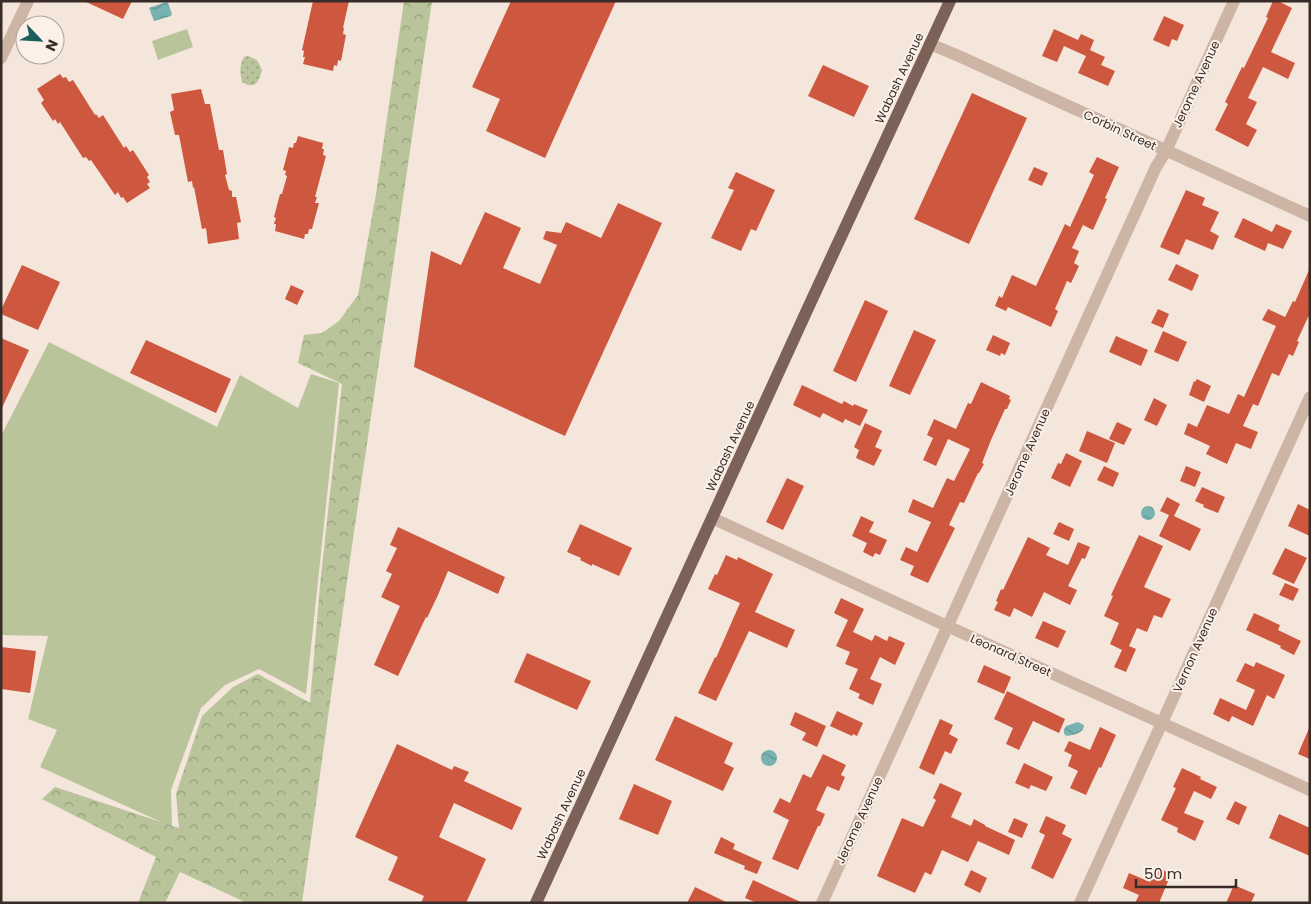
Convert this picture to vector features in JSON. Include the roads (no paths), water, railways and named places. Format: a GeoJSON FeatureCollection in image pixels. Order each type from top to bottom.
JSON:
{"type":"FeatureCollection","features":[{"type":"Feature","properties":{"kind":"main road","name":"Wabash Avenue"},"geometry":{"type":"LineString","coordinates":[[536,903],[950,1]]}},
{"type":"Feature","properties":{"kind":"street"},"geometry":{"type":"LineString","coordinates":[[1,58],[28,1]]}},
{"type":"Feature","properties":{"kind":"street","name":"Jerome Avenue"},"geometry":{"type":"LineString","coordinates":[[822,903],[1156,167],[1166,150],[1234,1]]}},
{"type":"Feature","properties":{"kind":"street","name":"Corbin Street"},"geometry":{"type":"LineString","coordinates":[[930,44],[1310,216]]}},
{"type":"Feature","properties":{"kind":"street","name":"Vernon Avenue"},"geometry":{"type":"LineString","coordinates":[[1080,903],[1310,397]]}},
{"type":"Feature","properties":{"kind":"street","name":"Leonard Street"},"geometry":{"type":"LineString","coordinates":[[712,518],[1310,790]]}},
{"type":"Feature","properties":{"kind":"water"},"geometry":{"type":"Polygon","coordinates":[[[166,2],[172,14],[171,16],[154,21],[149,8],[166,2]]]}},
{"type":"Feature","properties":{"kind":"water"},"geometry":{"type":"Polygon","coordinates":[[[1145,506],[1151,506],[1155,513],[1151,520],[1145,520],[1141,516],[1141,510],[1145,506]]]}},
{"type":"Feature","properties":{"kind":"water"},"geometry":{"type":"Polygon","coordinates":[[[1078,722],[1084,725],[1080,732],[1067,736],[1064,734],[1066,726],[1078,722]]]}},
{"type":"Feature","properties":{"kind":"water"},"geometry":{"type":"Polygon","coordinates":[[[766,750],[772,750],[777,755],[775,764],[766,766],[761,761],[761,755],[766,750]]]}}]}
